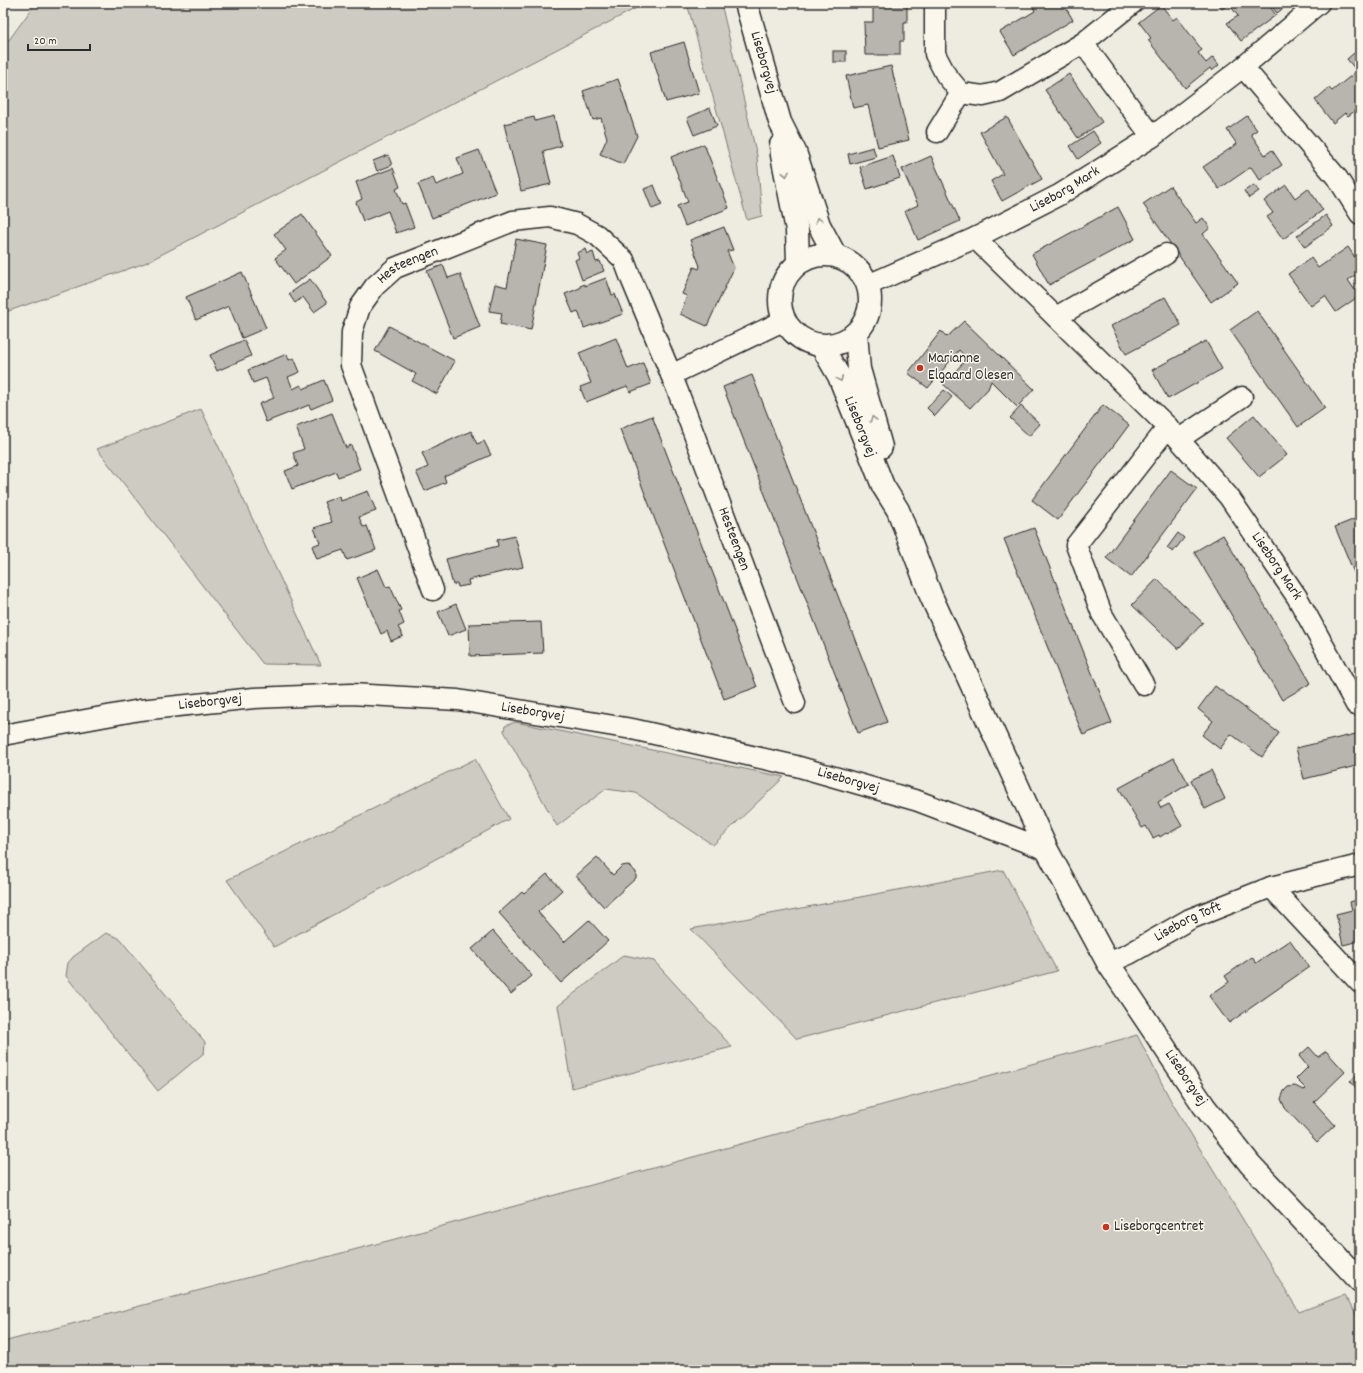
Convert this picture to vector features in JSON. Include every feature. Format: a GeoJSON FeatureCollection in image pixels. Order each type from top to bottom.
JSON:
{"type":"FeatureCollection","features":[{"type":"Feature","properties":{"kind":"street","name":"Liseborgvej"},"geometry":{"type":"LineString","coordinates":[[746,3],[780,122],[795,152],[819,225],[835,255]]}},
{"type":"Feature","properties":{"kind":"street"},"geometry":{"type":"LineString","coordinates":[[935,3],[935,54],[946,75],[961,93],[983,96],[1000,92],[1083,43],[1133,3]]}},
{"type":"Feature","properties":{"kind":"street","name":"Liseborg Mark"},"geometry":{"type":"LineString","coordinates":[[868,284],[975,238],[1059,195],[1152,137],[1243,68],[1319,3]]}},
{"type":"Feature","properties":{"kind":"street"},"geometry":{"type":"LineString","coordinates":[[1083,43],[1152,137]]}},
{"type":"Feature","properties":{"kind":"street"},"geometry":{"type":"LineString","coordinates":[[1243,68],[1338,179],[1360,214]]}},
{"type":"Feature","properties":{"kind":"street"},"geometry":{"type":"LineString","coordinates":[[938,132],[961,93]]}},
{"type":"Feature","properties":{"kind":"street","name":"Liseborgvej"},"geometry":{"type":"LineString","coordinates":[[780,122],[782,155],[797,230],[798,263]]}},
{"type":"Feature","properties":{"kind":"street","name":"Hesteengen"},"geometry":{"type":"LineString","coordinates":[[433,590],[351,365],[352,332],[360,307],[375,286],[395,268],[513,221],[550,217],[577,224],[597,235],[624,260],[671,375],[794,703]]}},
{"type":"Feature","properties":{"kind":"street","name":"Liseborg Mark"},"geometry":{"type":"LineString","coordinates":[[975,238],[1173,433],[1229,497],[1297,597],[1356,705]]}},
{"type":"Feature","properties":{"kind":"street"},"geometry":{"type":"LineString","coordinates":[[822,254],[835,255],[849,261],[861,271],[868,284],[871,298],[870,311],[865,323],[856,333],[846,340],[834,344],[821,345],[806,341],[794,332],[785,320],[780,305],[781,289],[787,275],[798,263],[810,257],[822,254]]}},
{"type":"Feature","properties":{"kind":"street"},"geometry":{"type":"LineString","coordinates":[[1056,317],[1166,254]]}},
{"type":"Feature","properties":{"kind":"street"},"geometry":{"type":"LineString","coordinates":[[671,375],[785,320]]}},
{"type":"Feature","properties":{"kind":"street","name":"Liseborgvej"},"geometry":{"type":"LineString","coordinates":[[856,333],[859,369],[879,441],[893,481],[898,510]]}},
{"type":"Feature","properties":{"kind":"street","name":"Liseborgvej"},"geometry":{"type":"LineString","coordinates":[[821,345],[839,376],[883,486],[898,510],[931,596],[1047,850],[1108,963],[1204,1106],[1245,1158],[1360,1281]]}},
{"type":"Feature","properties":{"kind":"street"},"geometry":{"type":"LineString","coordinates":[[1144,685],[1102,614],[1076,545],[1173,433],[1242,397]]}},
{"type":"Feature","properties":{"kind":"street","name":"Liseborgvej"},"geometry":{"type":"LineString","coordinates":[[3,735],[140,710],[254,698],[351,694],[458,700],[632,729],[796,766],[918,801],[1047,850]]}},
{"type":"Feature","properties":{"kind":"street","name":"Liseborg Toft"},"geometry":{"type":"LineString","coordinates":[[1108,963],[1129,954],[1190,919],[1271,887],[1360,865]]}},
{"type":"Feature","properties":{"kind":"street"},"geometry":{"type":"LineString","coordinates":[[1271,887],[1360,983]]}},
{"type":"Feature","properties":{"kind":"shaded area"},"geometry":{"type":"Polygon","coordinates":[[[36,3],[646,3],[145,263],[3,313],[3,48],[36,3]]]}},
{"type":"Feature","properties":{"kind":"shaded area"},"geometry":{"type":"Polygon","coordinates":[[[687,3],[721,3],[757,156],[762,216],[747,220],[687,3]]]}},
{"type":"Feature","properties":{"kind":"shaded area"},"geometry":{"type":"Polygon","coordinates":[[[201,409],[321,665],[263,664],[97,449],[201,409]]]}},
{"type":"Feature","properties":{"kind":"shaded area"},"geometry":{"type":"Polygon","coordinates":[[[515,722],[784,777],[713,845],[636,793],[606,789],[557,826],[504,731],[505,726],[515,722]]]}},
{"type":"Feature","properties":{"kind":"shaded area"},"geometry":{"type":"Polygon","coordinates":[[[475,759],[509,819],[274,947],[227,880],[475,759]]]}},
{"type":"Feature","properties":{"kind":"shaded area"},"geometry":{"type":"Polygon","coordinates":[[[1003,870],[1057,971],[797,1039],[691,929],[1003,870]]]}},
{"type":"Feature","properties":{"kind":"shaded area"},"geometry":{"type":"Polygon","coordinates":[[[106,933],[119,938],[205,1042],[204,1053],[158,1091],[66,976],[68,963],[73,957],[106,933]]]}},
{"type":"Feature","properties":{"kind":"shaded area"},"geometry":{"type":"Polygon","coordinates":[[[624,955],[654,961],[732,1047],[572,1088],[558,1006],[624,955]]]}},
{"type":"Feature","properties":{"kind":"shaded area"},"geometry":{"type":"Polygon","coordinates":[[[1137,1035],[1171,1101],[1299,1312],[1344,1295],[1360,1321],[1360,1370],[3,1370],[3,1342],[395,1239],[1137,1035]]]}},
{"type":"Feature","properties":{"kind":"building"},"geometry":{"type":"Polygon","coordinates":[[[873,3],[907,3],[907,22],[904,22],[904,41],[900,41],[900,55],[865,55],[864,22],[873,22],[873,3]]]}},
{"type":"Feature","properties":{"kind":"building"},"geometry":{"type":"Polygon","coordinates":[[[1031,3],[1063,3],[1073,20],[1014,55],[1000,32],[1035,11],[1031,3]]]}},
{"type":"Feature","properties":{"kind":"building"},"geometry":{"type":"Polygon","coordinates":[[[1217,3],[1267,3],[1276,15],[1241,41],[1227,23],[1238,16],[1229,4],[1222,9],[1217,3]]]}},
{"type":"Feature","properties":{"kind":"building"},"geometry":{"type":"Polygon","coordinates":[[[1282,3],[1285,7],[1277,13],[1270,4],[1282,3]]]}},
{"type":"Feature","properties":{"kind":"building"},"geometry":{"type":"Polygon","coordinates":[[[1161,5],[1173,20],[1177,17],[1202,50],[1198,53],[1206,63],[1213,57],[1219,65],[1212,71],[1210,68],[1185,88],[1148,40],[1151,38],[1139,22],[1161,5]]]}},
{"type":"Feature","properties":{"kind":"building"},"geometry":{"type":"Polygon","coordinates":[[[684,42],[699,93],[666,102],[651,52],[684,42]]]}},
{"type":"Feature","properties":{"kind":"building"},"geometry":{"type":"Polygon","coordinates":[[[1360,48],[1360,107],[1348,116],[1345,113],[1333,123],[1315,100],[1329,88],[1332,91],[1357,71],[1347,59],[1360,48]]]}},
{"type":"Feature","properties":{"kind":"building"},"geometry":{"type":"Polygon","coordinates":[[[833,51],[846,51],[846,62],[833,62],[833,51]]]}},
{"type":"Feature","properties":{"kind":"building"},"geometry":{"type":"Polygon","coordinates":[[[891,66],[909,140],[878,147],[868,105],[853,108],[846,76],[891,66]]]}},
{"type":"Feature","properties":{"kind":"building"},"geometry":{"type":"Polygon","coordinates":[[[1069,74],[1102,122],[1078,138],[1045,90],[1069,74]]]}},
{"type":"Feature","properties":{"kind":"building"},"geometry":{"type":"Polygon","coordinates":[[[618,79],[637,136],[623,164],[600,154],[607,138],[601,118],[593,120],[583,91],[618,79]]]}},
{"type":"Feature","properties":{"kind":"building"},"geometry":{"type":"Polygon","coordinates":[[[710,108],[717,126],[694,135],[687,118],[710,108]]]}},
{"type":"Feature","properties":{"kind":"building"},"geometry":{"type":"Polygon","coordinates":[[[554,116],[561,146],[543,151],[551,184],[521,191],[504,124],[534,117],[535,121],[554,116]]]}},
{"type":"Feature","properties":{"kind":"building"},"geometry":{"type":"Polygon","coordinates":[[[1247,116],[1257,130],[1251,134],[1265,155],[1272,150],[1282,165],[1260,180],[1251,167],[1219,189],[1203,167],[1237,144],[1227,130],[1247,116]]]}},
{"type":"Feature","properties":{"kind":"building"},"geometry":{"type":"Polygon","coordinates":[[[1007,117],[1042,179],[1002,201],[991,181],[1003,174],[980,132],[1007,117]]]}},
{"type":"Feature","properties":{"kind":"building"},"geometry":{"type":"Polygon","coordinates":[[[1093,131],[1101,143],[1078,159],[1070,146],[1093,131]]]}},
{"type":"Feature","properties":{"kind":"building"},"geometry":{"type":"Polygon","coordinates":[[[704,144],[729,208],[685,226],[677,206],[688,202],[671,157],[704,144]]]}},
{"type":"Feature","properties":{"kind":"building"},"geometry":{"type":"Polygon","coordinates":[[[873,147],[876,157],[850,164],[848,154],[873,147]]]}},
{"type":"Feature","properties":{"kind":"building"},"geometry":{"type":"Polygon","coordinates":[[[479,150],[496,193],[432,218],[418,184],[433,178],[436,185],[463,174],[457,158],[479,150]]]}},
{"type":"Feature","properties":{"kind":"building"},"geometry":{"type":"Polygon","coordinates":[[[388,155],[392,165],[377,171],[373,161],[388,155]]]}},
{"type":"Feature","properties":{"kind":"building"},"geometry":{"type":"Polygon","coordinates":[[[893,156],[900,178],[867,189],[860,167],[893,156]]]}},
{"type":"Feature","properties":{"kind":"building"},"geometry":{"type":"Polygon","coordinates":[[[931,156],[960,221],[918,240],[905,211],[918,205],[902,169],[931,156]]]}},
{"type":"Feature","properties":{"kind":"building"},"geometry":{"type":"Polygon","coordinates":[[[393,168],[400,187],[396,189],[402,204],[405,203],[414,227],[396,233],[388,211],[363,221],[356,202],[362,199],[356,182],[393,168]]]}},
{"type":"Feature","properties":{"kind":"building"},"geometry":{"type":"Polygon","coordinates":[[[654,185],[662,205],[652,209],[644,189],[654,185]]]}},
{"type":"Feature","properties":{"kind":"building"},"geometry":{"type":"Polygon","coordinates":[[[1254,185],[1259,191],[1249,198],[1244,191],[1254,185]]]}},
{"type":"Feature","properties":{"kind":"building"},"geometry":{"type":"Polygon","coordinates":[[[1286,185],[1295,198],[1308,188],[1323,210],[1283,239],[1267,217],[1273,213],[1264,201],[1286,185]]]}},
{"type":"Feature","properties":{"kind":"building"},"geometry":{"type":"Polygon","coordinates":[[[1170,186],[1196,223],[1203,218],[1210,228],[1203,234],[1238,283],[1211,302],[1143,204],[1170,186]]]}},
{"type":"Feature","properties":{"kind":"building"},"geometry":{"type":"Polygon","coordinates":[[[1118,207],[1135,239],[1049,285],[1032,254],[1118,207]]]}},
{"type":"Feature","properties":{"kind":"building"},"geometry":{"type":"Polygon","coordinates":[[[302,214],[332,256],[294,284],[275,258],[286,250],[274,234],[302,214]]]}},
{"type":"Feature","properties":{"kind":"building"},"geometry":{"type":"Polygon","coordinates":[[[1326,215],[1333,226],[1305,247],[1297,236],[1326,215]]]}},
{"type":"Feature","properties":{"kind":"building"},"geometry":{"type":"Polygon","coordinates":[[[724,227],[733,250],[727,251],[734,268],[707,326],[680,314],[687,296],[682,294],[694,267],[699,269],[700,266],[690,240],[724,227]]]}},
{"type":"Feature","properties":{"kind":"building"},"geometry":{"type":"Polygon","coordinates":[[[516,239],[547,245],[531,330],[500,324],[502,313],[489,311],[495,284],[507,287],[516,239]]]}},
{"type":"Feature","properties":{"kind":"building"},"geometry":{"type":"Polygon","coordinates":[[[1348,247],[1360,265],[1360,272],[1348,280],[1359,296],[1336,312],[1325,296],[1311,306],[1288,274],[1311,258],[1318,268],[1348,247]]]}},
{"type":"Feature","properties":{"kind":"building"},"geometry":{"type":"Polygon","coordinates":[[[586,249],[588,254],[593,252],[596,262],[600,261],[604,271],[582,280],[575,260],[579,258],[577,253],[586,249]]]}},
{"type":"Feature","properties":{"kind":"building"},"geometry":{"type":"Polygon","coordinates":[[[443,265],[448,278],[460,274],[480,327],[453,338],[427,271],[443,265]]]}},
{"type":"Feature","properties":{"kind":"building"},"geometry":{"type":"Polygon","coordinates":[[[242,272],[266,328],[242,338],[229,306],[196,320],[186,297],[242,272]]]}},
{"type":"Feature","properties":{"kind":"building"},"geometry":{"type":"Polygon","coordinates":[[[606,278],[612,295],[615,294],[623,314],[584,328],[578,311],[573,313],[565,294],[580,288],[580,286],[585,284],[585,286],[606,278]]]}},
{"type":"Feature","properties":{"kind":"building"},"geometry":{"type":"Polygon","coordinates":[[[310,279],[327,303],[314,312],[303,297],[295,303],[289,294],[310,279]]]}},
{"type":"Feature","properties":{"kind":"building"},"geometry":{"type":"Polygon","coordinates":[[[1165,297],[1181,325],[1126,354],[1111,326],[1165,297]]]}},
{"type":"Feature","properties":{"kind":"building"},"geometry":{"type":"Polygon","coordinates":[[[1257,311],[1325,408],[1298,427],[1230,330],[1257,311]]]}},
{"type":"Feature","properties":{"kind":"building"},"geometry":{"type":"Polygon","coordinates":[[[964,321],[1034,389],[1017,407],[991,381],[988,389],[970,408],[943,384],[967,359],[959,350],[928,388],[908,373],[941,331],[947,337],[964,321]]]}},
{"type":"Feature","properties":{"kind":"building"},"geometry":{"type":"Polygon","coordinates":[[[389,326],[455,361],[437,394],[412,381],[416,374],[375,351],[389,326]]]}},
{"type":"Feature","properties":{"kind":"building"},"geometry":{"type":"Polygon","coordinates":[[[616,338],[628,369],[643,363],[651,384],[630,392],[627,386],[586,402],[580,387],[591,383],[579,353],[616,338]]]}},
{"type":"Feature","properties":{"kind":"building"},"geometry":{"type":"Polygon","coordinates":[[[244,340],[251,356],[217,371],[210,355],[244,340]]]}},
{"type":"Feature","properties":{"kind":"building"},"geometry":{"type":"Polygon","coordinates":[[[1206,341],[1222,369],[1168,399],[1152,370],[1206,341]]]}},
{"type":"Feature","properties":{"kind":"building"},"geometry":{"type":"Polygon","coordinates":[[[287,354],[289,360],[294,358],[300,372],[288,377],[293,389],[301,385],[303,389],[324,380],[332,400],[311,409],[309,405],[266,422],[259,404],[274,398],[266,378],[253,383],[248,370],[287,354]]]}},
{"type":"Feature","properties":{"kind":"building"},"geometry":{"type":"Polygon","coordinates":[[[752,375],[887,722],[858,733],[723,387],[752,375]]]}},
{"type":"Feature","properties":{"kind":"building"},"geometry":{"type":"Polygon","coordinates":[[[944,390],[952,397],[935,416],[927,408],[944,390]]]}},
{"type":"Feature","properties":{"kind":"building"},"geometry":{"type":"Polygon","coordinates":[[[1103,405],[1129,425],[1058,520],[1032,500],[1103,405]]]}},
{"type":"Feature","properties":{"kind":"building"},"geometry":{"type":"Polygon","coordinates":[[[1021,406],[1040,424],[1029,436],[1010,418],[1021,406]]]}},
{"type":"Feature","properties":{"kind":"building"},"geometry":{"type":"Polygon","coordinates":[[[332,413],[346,448],[351,445],[360,469],[338,477],[336,472],[292,489],[285,471],[298,466],[293,453],[304,449],[296,427],[332,413]]]}},
{"type":"Feature","properties":{"kind":"building"},"geometry":{"type":"Polygon","coordinates":[[[1254,415],[1287,455],[1259,477],[1226,438],[1254,415]]]}},
{"type":"Feature","properties":{"kind":"building"},"geometry":{"type":"Polygon","coordinates":[[[652,416],[757,687],[724,699],[620,429],[652,416]]]}},
{"type":"Feature","properties":{"kind":"building"},"geometry":{"type":"Polygon","coordinates":[[[471,431],[477,444],[484,441],[491,455],[444,476],[446,482],[425,491],[416,472],[428,467],[422,453],[471,431]]]}},
{"type":"Feature","properties":{"kind":"building"},"geometry":{"type":"Polygon","coordinates":[[[1171,470],[1197,489],[1131,577],[1106,558],[1171,470]]]}},
{"type":"Feature","properties":{"kind":"building"},"geometry":{"type":"Polygon","coordinates":[[[368,491],[376,511],[359,517],[363,527],[367,526],[376,550],[347,560],[343,550],[317,559],[312,546],[320,543],[314,528],[332,522],[324,502],[340,496],[341,501],[368,491]]]}},
{"type":"Feature","properties":{"kind":"building"},"geometry":{"type":"Polygon","coordinates":[[[1360,517],[1360,587],[1335,527],[1360,517]]]}},
{"type":"Feature","properties":{"kind":"building"},"geometry":{"type":"Polygon","coordinates":[[[1034,528],[1112,723],[1083,735],[1004,539],[1034,528]]]}},
{"type":"Feature","properties":{"kind":"building"},"geometry":{"type":"Polygon","coordinates":[[[1178,533],[1184,538],[1173,552],[1167,548],[1178,533]]]}},
{"type":"Feature","properties":{"kind":"building"},"geometry":{"type":"Polygon","coordinates":[[[1223,535],[1311,683],[1282,700],[1194,552],[1223,535]]]}},
{"type":"Feature","properties":{"kind":"building"},"geometry":{"type":"Polygon","coordinates":[[[515,536],[523,567],[468,580],[469,585],[458,587],[457,583],[453,585],[446,559],[498,546],[497,540],[515,536]]]}},
{"type":"Feature","properties":{"kind":"building"},"geometry":{"type":"Polygon","coordinates":[[[378,569],[386,587],[390,586],[401,610],[399,611],[404,624],[398,627],[403,636],[391,641],[387,631],[381,634],[357,578],[378,569]]]}},
{"type":"Feature","properties":{"kind":"building"},"geometry":{"type":"Polygon","coordinates":[[[1157,579],[1203,623],[1178,649],[1132,605],[1157,579]]]}},
{"type":"Feature","properties":{"kind":"building"},"geometry":{"type":"Polygon","coordinates":[[[456,604],[466,629],[448,636],[438,612],[456,604]]]}},
{"type":"Feature","properties":{"kind":"building"},"geometry":{"type":"Polygon","coordinates":[[[541,622],[543,653],[470,656],[469,624],[541,622]]]}},
{"type":"Feature","properties":{"kind":"building"},"geometry":{"type":"Polygon","coordinates":[[[1215,686],[1279,733],[1262,757],[1231,734],[1220,749],[1202,735],[1213,721],[1198,709],[1215,686]]]}},
{"type":"Feature","properties":{"kind":"building"},"geometry":{"type":"Polygon","coordinates":[[[1360,733],[1360,765],[1304,779],[1296,748],[1360,733]]]}},
{"type":"Feature","properties":{"kind":"building"},"geometry":{"type":"Polygon","coordinates":[[[1174,758],[1189,784],[1158,802],[1161,808],[1169,804],[1182,826],[1160,837],[1159,835],[1153,838],[1146,826],[1142,828],[1119,788],[1174,758]]]}},
{"type":"Feature","properties":{"kind":"building"},"geometry":{"type":"Polygon","coordinates":[[[1211,770],[1225,799],[1205,809],[1191,780],[1211,770]]]}},
{"type":"Feature","properties":{"kind":"building"},"geometry":{"type":"Polygon","coordinates":[[[597,857],[613,875],[622,866],[628,865],[636,872],[636,878],[604,907],[576,876],[597,857]]]}},
{"type":"Feature","properties":{"kind":"building"},"geometry":{"type":"Polygon","coordinates":[[[547,874],[562,890],[538,912],[564,942],[589,920],[608,941],[561,983],[499,913],[522,892],[524,894],[547,874]]]}},
{"type":"Feature","properties":{"kind":"building"},"geometry":{"type":"Polygon","coordinates":[[[1360,899],[1360,941],[1343,945],[1336,914],[1352,910],[1350,902],[1360,899]]]}},
{"type":"Feature","properties":{"kind":"building"},"geometry":{"type":"Polygon","coordinates":[[[493,931],[532,976],[511,994],[472,949],[493,931]]]}},
{"type":"Feature","properties":{"kind":"building"},"geometry":{"type":"Polygon","coordinates":[[[1290,940],[1309,967],[1229,1023],[1209,996],[1229,982],[1225,976],[1252,957],[1256,963],[1290,940]]]}},
{"type":"Feature","properties":{"kind":"building"},"geometry":{"type":"Polygon","coordinates":[[[1309,1047],[1318,1057],[1326,1051],[1345,1072],[1314,1102],[1335,1125],[1317,1142],[1285,1108],[1281,1099],[1284,1091],[1288,1087],[1295,1086],[1303,1090],[1306,1089],[1296,1079],[1308,1067],[1299,1056],[1309,1047]]]}},
{"type":"Feature","properties":{"kind":"building"},"geometry":{"type":"Polygon","coordinates":[[[1360,1072],[1360,1092],[1350,1081],[1360,1072]]]}},
{"type":"Feature","properties":{"kind":"place","name":"Marianne Elgaard Olesen"},"geometry":{"type":"Point","coordinates":[920,368]}},
{"type":"Feature","properties":{"kind":"place","name":"Liseborgcentret"},"geometry":{"type":"Point","coordinates":[1106,1227]}}]}
